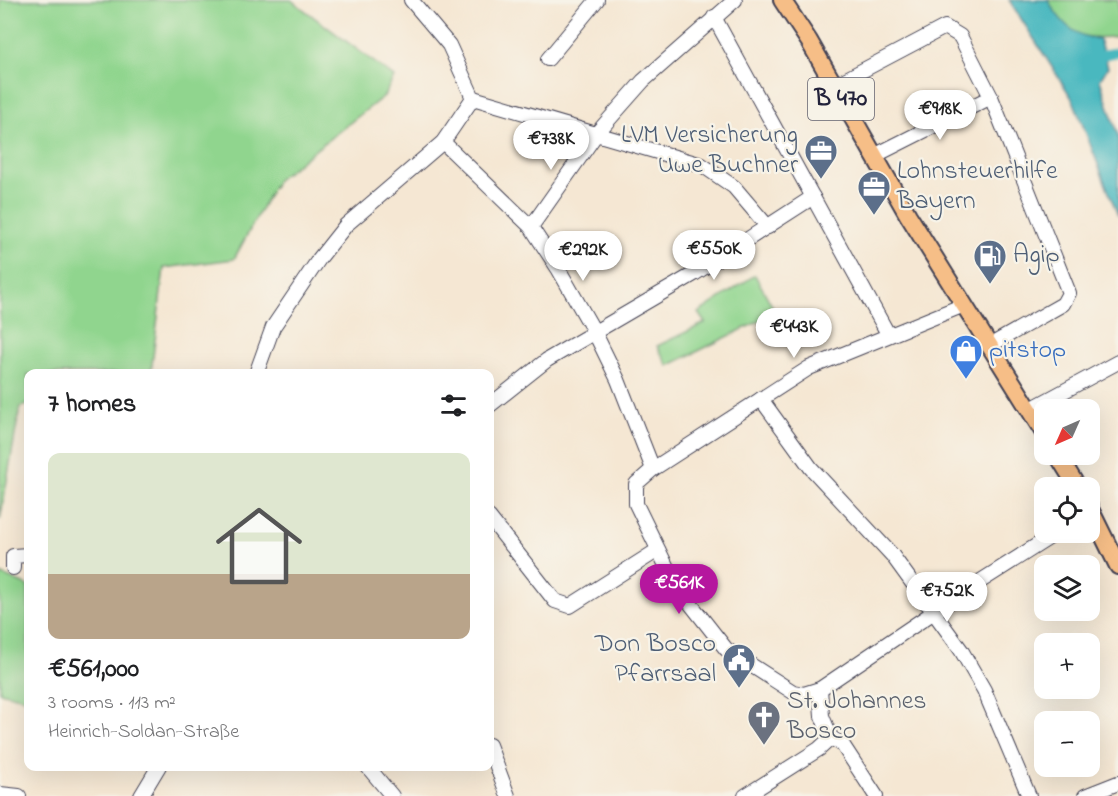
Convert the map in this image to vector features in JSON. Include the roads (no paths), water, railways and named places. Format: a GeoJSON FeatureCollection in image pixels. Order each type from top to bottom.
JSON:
{"type":"FeatureCollection","features":[{"type":"Feature","properties":{"kind":"main road","name":"B 470"},"geometry":{"type":"LineString","coordinates":[[782,0],[1034,418]]}},
{"type":"Feature","properties":{"kind":"main road"},"geometry":{"type":"LineString","coordinates":[[1100,531],[1118,566]]}},
{"type":"Feature","properties":{"kind":"street"},"geometry":{"type":"LineString","coordinates":[[411,0],[449,45],[473,98],[702,165],[734,187],[768,227]]}},
{"type":"Feature","properties":{"kind":"street"},"geometry":{"type":"LineString","coordinates":[[548,59],[597,0]]}},
{"type":"Feature","properties":{"kind":"street"},"geometry":{"type":"LineString","coordinates":[[531,227],[597,133],[643,81],[735,0]]}},
{"type":"Feature","properties":{"kind":"street"},"geometry":{"type":"LineString","coordinates":[[714,17],[888,334]]}},
{"type":"Feature","properties":{"kind":"street"},"geometry":{"type":"LineString","coordinates":[[833,86],[945,27],[960,36],[991,97],[1069,293],[1063,304],[989,346]]}},
{"type":"Feature","properties":{"kind":"street"},"geometry":{"type":"LineString","coordinates":[[874,156],[991,97]]}},
{"type":"Feature","properties":{"kind":"street"},"geometry":{"type":"LineString","coordinates":[[258,369],[273,327],[318,260],[346,225],[443,142],[473,98]]}},
{"type":"Feature","properties":{"kind":"street"},"geometry":{"type":"LineString","coordinates":[[443,142],[531,227],[595,333],[618,380],[653,469]]}},
{"type":"Feature","properties":{"kind":"street"},"geometry":{"type":"LineString","coordinates":[[494,402],[547,360],[768,227],[813,197]]}},
{"type":"Feature","properties":{"kind":"street"},"geometry":{"type":"LineString","coordinates":[[964,305],[809,368],[653,469],[636,484],[636,504],[675,584],[726,648],[793,692],[804,694],[820,689],[1041,543]]}},
{"type":"Feature","properties":{"kind":"street"},"geometry":{"type":"LineString","coordinates":[[1029,410],[1118,362]]}},
{"type":"Feature","properties":{"kind":"street"},"geometry":{"type":"LineString","coordinates":[[761,399],[811,468],[892,555],[962,650],[984,690],[1029,796]]}},
{"type":"Feature","properties":{"kind":"street"},"geometry":{"type":"LineString","coordinates":[[494,523],[555,601],[570,606],[658,550]]}},
{"type":"Feature","properties":{"kind":"street"},"geometry":{"type":"LineString","coordinates":[[13,568],[13,556],[24,555]]}},
{"type":"Feature","properties":{"kind":"street"},"geometry":{"type":"LineString","coordinates":[[820,689],[822,716]]}},
{"type":"Feature","properties":{"kind":"street"},"geometry":{"type":"LineString","coordinates":[[804,694],[822,716],[831,738],[842,744],[876,796]]}},
{"type":"Feature","properties":{"kind":"street"},"geometry":{"type":"LineString","coordinates":[[745,796],[819,749],[831,738]]}},
{"type":"Feature","properties":{"kind":"street"},"geometry":{"type":"LineString","coordinates":[[494,758],[508,796]]}},
{"type":"Feature","properties":{"kind":"street"},"geometry":{"type":"LineString","coordinates":[[141,796],[156,771]]}},
{"type":"Feature","properties":{"kind":"street"},"geometry":{"type":"LineString","coordinates":[[371,771],[392,796]]}},
{"type":"Feature","properties":{"kind":"street"},"geometry":{"type":"LineString","coordinates":[[1085,796],[1118,783]]}},
{"type":"Feature","properties":{"kind":"street"},"geometry":{"type":"LineString","coordinates":[[0,794],[19,796]]}},
{"type":"Feature","properties":{"kind":"water"},"geometry":{"type":"Polygon","coordinates":[[[1009,0],[1048,0],[1063,21],[1075,32],[1099,39],[1108,67],[1100,80],[1118,136],[1118,216],[1073,100],[1009,0]]]}},
{"type":"Feature","properties":{"kind":"waterway"},"geometry":{"type":"LineString","coordinates":[[1091,57],[1118,52]]}},
{"type":"Feature","properties":{"kind":"place","name":"LVM Versicherung Uwe Buchner"},"geometry":{"type":"Point","coordinates":[821,180]}},
{"type":"Feature","properties":{"kind":"place","name":"Lohnsteuerhilfe Bayern"},"geometry":{"type":"Point","coordinates":[874,216]}},
{"type":"Feature","properties":{"kind":"place","name":"Agip"},"geometry":{"type":"Point","coordinates":[990,285]}},
{"type":"Feature","properties":{"kind":"place","name":"pitstop"},"geometry":{"type":"Point","coordinates":[966,380]}},
{"type":"Feature","properties":{"kind":"place","name":"Don Bosco Pfarrsaal"},"geometry":{"type":"Point","coordinates":[739,689]}},
{"type":"Feature","properties":{"kind":"place","name":"St. Johannes Bosco"},"geometry":{"type":"Point","coordinates":[764,746]}}]}
